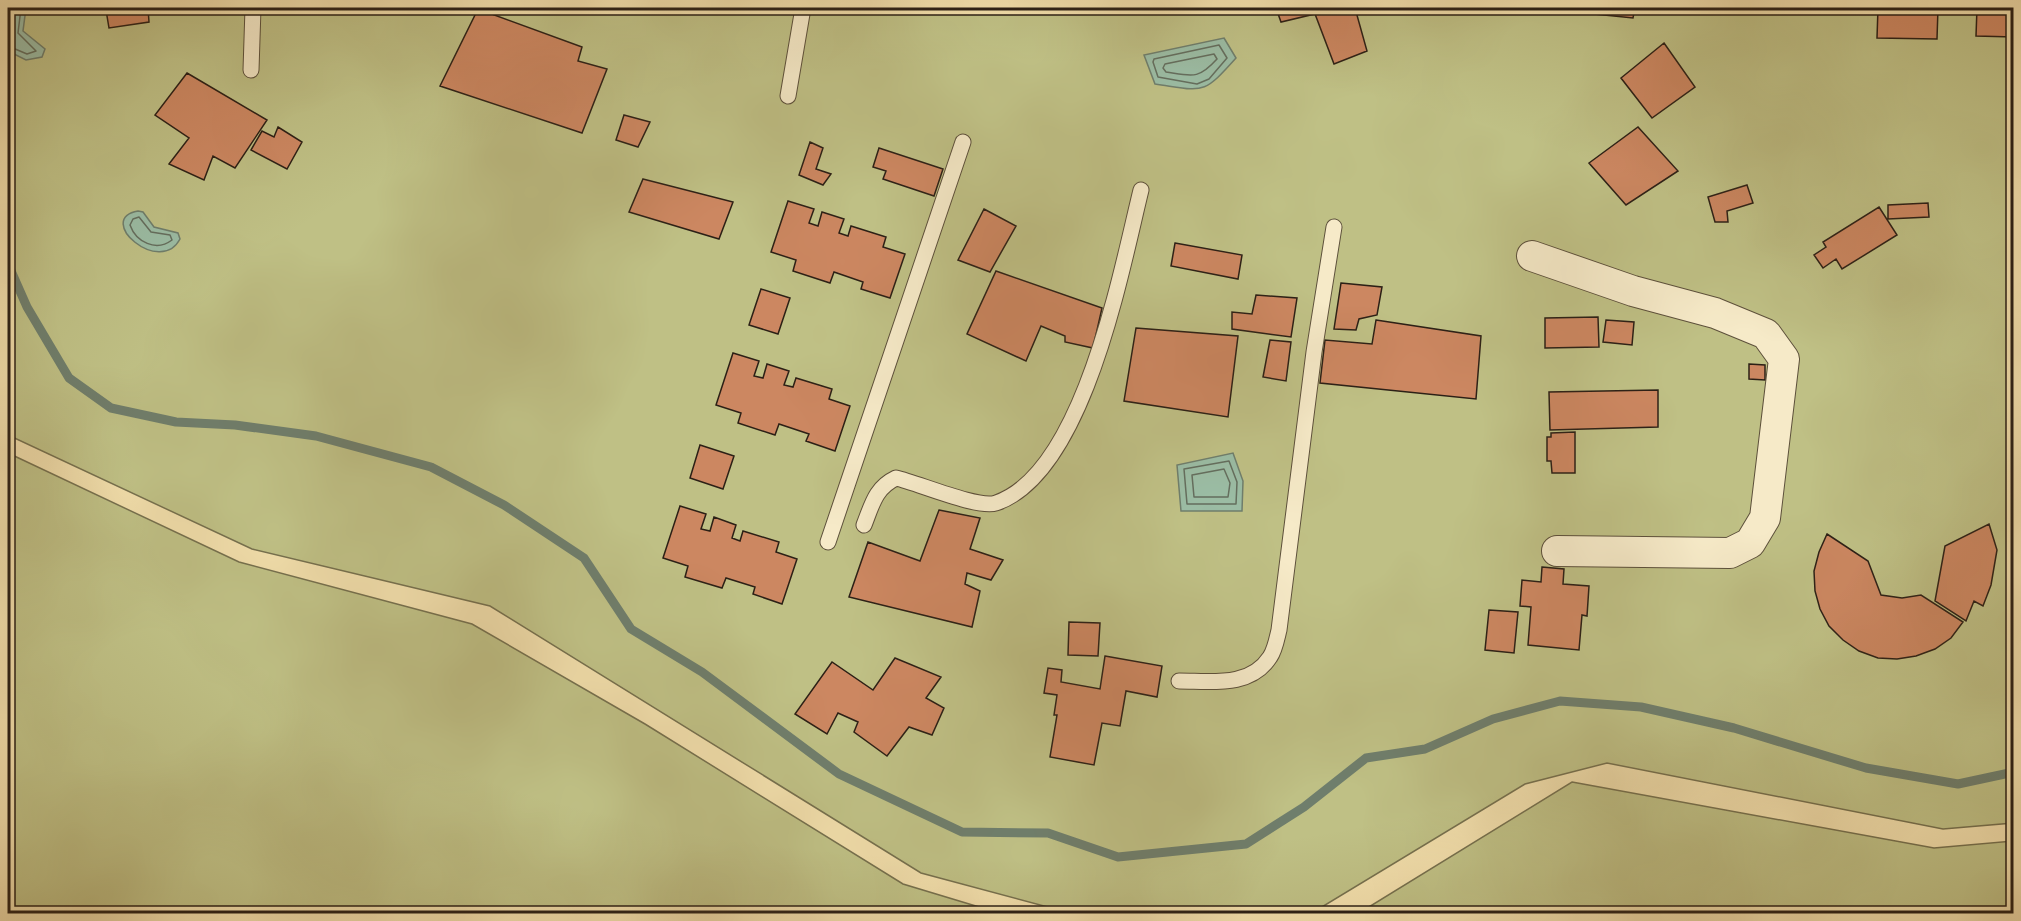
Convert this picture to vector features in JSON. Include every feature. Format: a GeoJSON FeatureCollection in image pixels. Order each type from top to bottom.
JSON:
{"type":"FeatureCollection","features":[{"type":"Feature","properties":{"kind":"street"},"geometry":{"type":"LineString","coordinates":[[1532,256],[1633,291],[1715,313],[1766,334],[1784,359],[1765,518],[1750,543],[1730,553],[1557,551]]}},
{"type":"Feature","properties":{"kind":"lane"},"geometry":{"type":"LineString","coordinates":[[251,70],[253,8]]}},
{"type":"Feature","properties":{"kind":"lane"},"geometry":{"type":"LineString","coordinates":[[788,96],[803,8]]}},
{"type":"Feature","properties":{"kind":"lane"},"geometry":{"type":"LineString","coordinates":[[828,542],[963,142]]}},
{"type":"Feature","properties":{"kind":"lane"},"geometry":{"type":"LineString","coordinates":[[864,525],[876,494],[883,484],[896,478],[979,504],[995,504],[1013,494],[1035,476],[1057,449],[1101,350],[1141,190]]}},
{"type":"Feature","properties":{"kind":"lane"},"geometry":{"type":"LineString","coordinates":[[1179,681],[1240,680],[1255,673],[1271,657],[1279,630],[1314,352],[1334,227]]}},
{"type":"Feature","properties":{"kind":"green space"},"geometry":{"type":"Polygon","coordinates":[[[8,8],[2013,8],[2013,823],[1943,829],[1607,763],[1525,784],[1312,913],[1070,913],[921,873],[490,606],[252,549],[8,435],[8,8]]]}},
{"type":"Feature","properties":{"kind":"green space"},"geometry":{"type":"Polygon","coordinates":[[[8,453],[239,562],[472,624],[645,724],[903,884],[999,913],[8,913],[8,453]]]}},
{"type":"Feature","properties":{"kind":"green space"},"geometry":{"type":"Polygon","coordinates":[[[1572,782],[1934,848],[2013,841],[2013,913],[1359,913],[1572,782]]]}},
{"type":"Feature","properties":{"kind":"water"},"geometry":{"type":"Polygon","coordinates":[[[8,8],[26,8],[23,31],[45,49],[42,57],[26,60],[8,51],[8,8]]]}},
{"type":"Feature","properties":{"kind":"water"},"geometry":{"type":"Polygon","coordinates":[[[1224,38],[1236,58],[1208,85],[1193,89],[1155,84],[1144,55],[1224,38]]]}},
{"type":"Feature","properties":{"kind":"water"},"geometry":{"type":"Polygon","coordinates":[[[138,211],[143,212],[154,227],[178,233],[180,239],[171,249],[159,252],[146,249],[135,242],[123,224],[126,216],[138,211]]]}},
{"type":"Feature","properties":{"kind":"water"},"geometry":{"type":"Polygon","coordinates":[[[1233,453],[1243,481],[1242,511],[1181,511],[1177,465],[1233,453]]]}},
{"type":"Feature","properties":{"kind":"building"},"geometry":{"type":"Polygon","coordinates":[[[148,8],[149,22],[109,28],[106,10],[148,8]]]}},
{"type":"Feature","properties":{"kind":"building"},"geometry":{"type":"Polygon","coordinates":[[[1276,8],[1355,8],[1367,51],[1334,64],[1315,14],[1281,22],[1276,8]]]}},
{"type":"Feature","properties":{"kind":"building"},"geometry":{"type":"Polygon","coordinates":[[[1597,8],[1635,8],[1633,18],[1595,14],[1597,8]]]}},
{"type":"Feature","properties":{"kind":"building"},"geometry":{"type":"Polygon","coordinates":[[[1878,8],[1938,8],[1937,39],[1877,38],[1878,8]]]}},
{"type":"Feature","properties":{"kind":"building"},"geometry":{"type":"Polygon","coordinates":[[[1977,8],[2014,8],[2014,37],[1976,36],[1977,8]]]}},
{"type":"Feature","properties":{"kind":"building"},"geometry":{"type":"Polygon","coordinates":[[[478,9],[582,47],[578,61],[607,69],[582,133],[440,86],[478,9]]]}},
{"type":"Feature","properties":{"kind":"building"},"geometry":{"type":"Polygon","coordinates":[[[1664,43],[1695,87],[1652,118],[1621,78],[1664,43]]]}},
{"type":"Feature","properties":{"kind":"building"},"geometry":{"type":"Polygon","coordinates":[[[187,73],[267,120],[235,168],[213,156],[204,180],[169,164],[189,138],[155,115],[187,73]]]}},
{"type":"Feature","properties":{"kind":"building"},"geometry":{"type":"Polygon","coordinates":[[[624,115],[650,122],[638,147],[616,140],[624,115]]]}},
{"type":"Feature","properties":{"kind":"building"},"geometry":{"type":"Polygon","coordinates":[[[278,127],[302,142],[287,169],[251,150],[262,131],[274,137],[278,127]]]}},
{"type":"Feature","properties":{"kind":"building"},"geometry":{"type":"Polygon","coordinates":[[[1638,127],[1678,171],[1626,205],[1589,163],[1638,127]]]}},
{"type":"Feature","properties":{"kind":"building"},"geometry":{"type":"Polygon","coordinates":[[[810,142],[823,148],[816,169],[831,174],[823,185],[799,175],[810,142]]]}},
{"type":"Feature","properties":{"kind":"building"},"geometry":{"type":"Polygon","coordinates":[[[879,148],[943,169],[934,196],[883,179],[886,171],[873,167],[879,148]]]}},
{"type":"Feature","properties":{"kind":"building"},"geometry":{"type":"Polygon","coordinates":[[[643,179],[733,202],[719,239],[629,212],[643,179]]]}},
{"type":"Feature","properties":{"kind":"building"},"geometry":{"type":"Polygon","coordinates":[[[1747,185],[1753,203],[1727,211],[1728,222],[1715,222],[1708,197],[1747,185]]]}},
{"type":"Feature","properties":{"kind":"building"},"geometry":{"type":"Polygon","coordinates":[[[788,201],[814,209],[809,223],[818,226],[822,212],[844,219],[839,233],[848,236],[851,226],[886,237],[883,247],[905,254],[890,298],[861,289],[863,282],[834,272],[830,283],[793,271],[796,260],[771,252],[788,201]]]}},
{"type":"Feature","properties":{"kind":"building"},"geometry":{"type":"Polygon","coordinates":[[[1928,203],[1929,217],[1888,219],[1888,205],[1928,203]]]}},
{"type":"Feature","properties":{"kind":"building"},"geometry":{"type":"Polygon","coordinates":[[[1879,207],[1897,235],[1842,269],[1836,259],[1823,268],[1814,255],[1826,247],[1823,242],[1879,207]]]}},
{"type":"Feature","properties":{"kind":"building"},"geometry":{"type":"Polygon","coordinates":[[[984,209],[1016,226],[990,272],[958,260],[984,209]]]}},
{"type":"Feature","properties":{"kind":"building"},"geometry":{"type":"Polygon","coordinates":[[[1175,243],[1242,255],[1238,279],[1171,266],[1175,243]]]}},
{"type":"Feature","properties":{"kind":"building"},"geometry":{"type":"Polygon","coordinates":[[[996,271],[1102,308],[1093,348],[1065,342],[1065,336],[1041,326],[1026,361],[967,334],[996,271]]]}},
{"type":"Feature","properties":{"kind":"building"},"geometry":{"type":"Polygon","coordinates":[[[1341,283],[1382,287],[1377,315],[1359,319],[1356,330],[1334,329],[1341,283]]]}},
{"type":"Feature","properties":{"kind":"building"},"geometry":{"type":"Polygon","coordinates":[[[761,289],[790,298],[778,334],[749,325],[761,289]]]}},
{"type":"Feature","properties":{"kind":"building"},"geometry":{"type":"Polygon","coordinates":[[[1256,295],[1297,298],[1291,337],[1232,329],[1232,312],[1252,314],[1256,295]]]}},
{"type":"Feature","properties":{"kind":"building"},"geometry":{"type":"Polygon","coordinates":[[[1598,317],[1599,347],[1545,348],[1545,318],[1598,317]]]}},
{"type":"Feature","properties":{"kind":"building"},"geometry":{"type":"Polygon","coordinates":[[[1376,320],[1481,336],[1476,399],[1320,383],[1325,340],[1372,344],[1376,320]]]}},
{"type":"Feature","properties":{"kind":"building"},"geometry":{"type":"Polygon","coordinates":[[[1606,320],[1634,322],[1632,345],[1603,342],[1606,320]]]}},
{"type":"Feature","properties":{"kind":"building"},"geometry":{"type":"Polygon","coordinates":[[[1136,328],[1238,336],[1228,417],[1124,401],[1136,328]]]}},
{"type":"Feature","properties":{"kind":"building"},"geometry":{"type":"Polygon","coordinates":[[[1270,340],[1291,342],[1286,381],[1263,377],[1270,340]]]}},
{"type":"Feature","properties":{"kind":"building"},"geometry":{"type":"Polygon","coordinates":[[[733,353],[759,361],[754,376],[763,378],[767,364],[789,371],[784,385],[793,387],[796,378],[832,389],[829,399],[850,406],[835,451],[806,441],[809,434],[779,424],[775,435],[738,423],[741,413],[716,405],[733,353]]]}},
{"type":"Feature","properties":{"kind":"building"},"geometry":{"type":"Polygon","coordinates":[[[1749,364],[1765,365],[1765,380],[1749,379],[1749,364]]]}},
{"type":"Feature","properties":{"kind":"building"},"geometry":{"type":"Polygon","coordinates":[[[1658,390],[1658,427],[1550,430],[1549,392],[1658,390]]]}},
{"type":"Feature","properties":{"kind":"building"},"geometry":{"type":"Polygon","coordinates":[[[1575,432],[1575,473],[1552,473],[1551,461],[1547,461],[1547,437],[1551,437],[1551,433],[1575,432]]]}},
{"type":"Feature","properties":{"kind":"building"},"geometry":{"type":"Polygon","coordinates":[[[700,445],[734,456],[723,489],[690,478],[700,445]]]}},
{"type":"Feature","properties":{"kind":"building"},"geometry":{"type":"Polygon","coordinates":[[[680,506],[706,514],[701,529],[710,531],[714,517],[736,525],[732,538],[740,541],[743,531],[779,542],[776,552],[797,559],[782,604],[753,594],[755,587],[726,578],[722,588],[685,577],[688,566],[663,558],[680,506]]]}},
{"type":"Feature","properties":{"kind":"building"},"geometry":{"type":"Polygon","coordinates":[[[939,510],[980,518],[970,549],[1003,560],[991,580],[967,573],[965,584],[980,591],[972,627],[849,597],[868,542],[920,561],[939,510]]]}},
{"type":"Feature","properties":{"kind":"building"},"geometry":{"type":"Polygon","coordinates":[[[1989,524],[1997,550],[1991,585],[1983,606],[1974,601],[1966,621],[1935,601],[1945,546],[1989,524]]]}},
{"type":"Feature","properties":{"kind":"building"},"geometry":{"type":"Polygon","coordinates":[[[1827,534],[1868,561],[1881,595],[1902,598],[1921,595],[1963,622],[1951,638],[1935,649],[1916,656],[1897,659],[1878,658],[1859,651],[1829,626],[1820,609],[1815,591],[1814,571],[1827,534]]]}},
{"type":"Feature","properties":{"kind":"building"},"geometry":{"type":"Polygon","coordinates":[[[1542,567],[1564,569],[1563,584],[1589,586],[1587,616],[1582,615],[1579,650],[1528,645],[1531,607],[1520,606],[1522,580],[1541,582],[1542,567]]]}},
{"type":"Feature","properties":{"kind":"building"},"geometry":{"type":"Polygon","coordinates":[[[1489,610],[1518,612],[1514,653],[1485,650],[1489,610]]]}},
{"type":"Feature","properties":{"kind":"building"},"geometry":{"type":"Polygon","coordinates":[[[1069,622],[1100,623],[1098,656],[1068,655],[1069,622]]]}},
{"type":"Feature","properties":{"kind":"building"},"geometry":{"type":"Polygon","coordinates":[[[1105,656],[1162,666],[1157,697],[1126,691],[1120,726],[1102,723],[1094,765],[1050,757],[1057,715],[1054,715],[1057,695],[1044,693],[1048,668],[1062,670],[1061,682],[1100,689],[1105,656]]]}},
{"type":"Feature","properties":{"kind":"building"},"geometry":{"type":"Polygon","coordinates":[[[895,658],[941,677],[926,698],[944,708],[932,735],[909,727],[887,756],[854,732],[858,722],[838,713],[827,734],[795,714],[832,662],[873,690],[895,658]]]}},
{"type":"Feature","properties":{"kind":"waterway"},"geometry":{"type":"LineString","coordinates":[[8,264],[27,307],[69,378],[111,408],[176,422],[235,425],[316,436],[431,467],[504,505],[584,558],[631,629],[702,672],[839,774],[962,832],[1048,833],[1118,857],[1246,844],[1304,807],[1366,758],[1425,749],[1493,719],[1560,701],[1641,707],[1734,728],[1866,768],[1958,784],[2014,772]]}}]}
